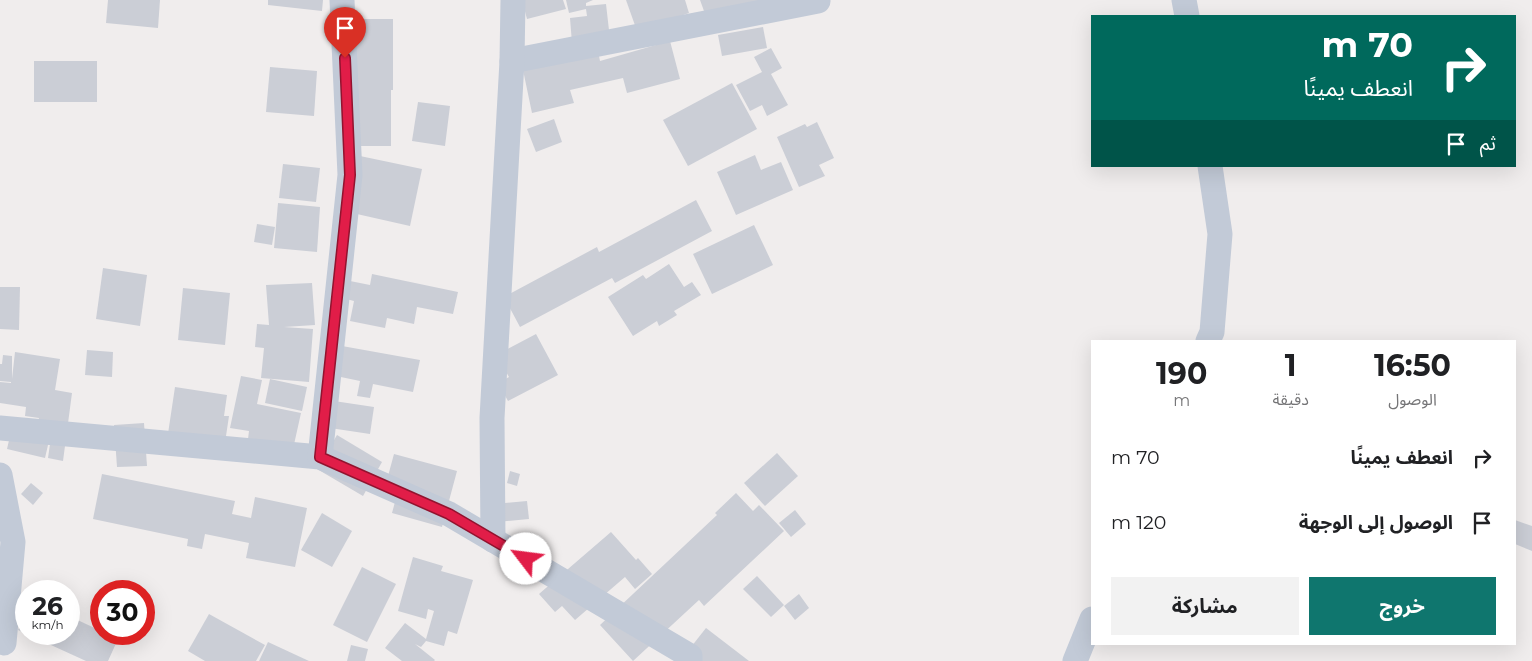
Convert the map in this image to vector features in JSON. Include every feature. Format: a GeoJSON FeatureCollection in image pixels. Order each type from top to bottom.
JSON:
{"type":"FeatureCollection","features":[{"type":"Feature","properties":{"kind":"street"},"geometry":{"type":"LineString","coordinates":[[320,457],[350,175],[342,0]]}},
{"type":"Feature","properties":{"kind":"street"},"geometry":{"type":"LineString","coordinates":[[493,540],[492,418],[512,61],[513,0]]}},
{"type":"Feature","properties":{"kind":"street"},"geometry":{"type":"LineString","coordinates":[[1184,0],[1187,15]]}},
{"type":"Feature","properties":{"kind":"street"},"geometry":{"type":"LineString","coordinates":[[512,61],[818,1]]}},
{"type":"Feature","properties":{"kind":"street"},"geometry":{"type":"LineString","coordinates":[[1208,340],[1212,332],[1220,234],[1210,167]]}},
{"type":"Feature","properties":{"kind":"street"},"geometry":{"type":"LineString","coordinates":[[0,428],[320,457],[449,514],[690,656],[690,661]]}},
{"type":"Feature","properties":{"kind":"street"},"geometry":{"type":"LineString","coordinates":[[0,475],[13,542],[4,643]]}},
{"type":"Feature","properties":{"kind":"street"},"geometry":{"type":"LineString","coordinates":[[1075,661],[1091,621]]}},
{"type":"Feature","properties":{"kind":"building"},"geometry":{"type":"Polygon","coordinates":[[[108,0],[160,0],[158,28],[106,23],[108,0]]]}},
{"type":"Feature","properties":{"kind":"building"},"geometry":{"type":"Polygon","coordinates":[[[268,0],[323,0],[322,11],[268,5],[268,0]]]}},
{"type":"Feature","properties":{"kind":"building"},"geometry":{"type":"Polygon","coordinates":[[[522,0],[563,0],[566,9],[527,19],[522,0]]]}},
{"type":"Feature","properties":{"kind":"building"},"geometry":{"type":"Polygon","coordinates":[[[566,0],[593,0],[586,3],[586,6],[606,4],[610,39],[572,43],[570,18],[587,16],[586,9],[569,13],[566,0]]]}},
{"type":"Feature","properties":{"kind":"building"},"geometry":{"type":"Polygon","coordinates":[[[626,0],[685,0],[689,13],[637,31],[626,0]]]}},
{"type":"Feature","properties":{"kind":"building"},"geometry":{"type":"Polygon","coordinates":[[[700,0],[768,0],[708,22],[700,0]]]}},
{"type":"Feature","properties":{"kind":"building"},"geometry":{"type":"Polygon","coordinates":[[[348,19],[393,19],[391,146],[350,146],[348,19]]]}},
{"type":"Feature","properties":{"kind":"building"},"geometry":{"type":"Polygon","coordinates":[[[763,27],[767,48],[722,56],[718,35],[763,27]]]}},
{"type":"Feature","properties":{"kind":"building"},"geometry":{"type":"Polygon","coordinates":[[[670,41],[680,79],[627,93],[623,78],[570,90],[574,103],[532,113],[523,70],[597,46],[600,61],[670,41]]]}},
{"type":"Feature","properties":{"kind":"building"},"geometry":{"type":"Polygon","coordinates":[[[771,48],[782,68],[771,74],[788,105],[767,116],[762,105],[750,111],[736,85],[762,72],[754,57],[771,48]]]}},
{"type":"Feature","properties":{"kind":"building"},"geometry":{"type":"Polygon","coordinates":[[[34,61],[97,61],[97,102],[34,102],[34,61]]]}},
{"type":"Feature","properties":{"kind":"building"},"geometry":{"type":"Polygon","coordinates":[[[270,67],[317,71],[314,116],[266,112],[270,67]]]}},
{"type":"Feature","properties":{"kind":"building"},"geometry":{"type":"Polygon","coordinates":[[[732,83],[757,129],[688,166],[663,120],[732,83]]]}},
{"type":"Feature","properties":{"kind":"building"},"geometry":{"type":"Polygon","coordinates":[[[418,102],[450,106],[445,146],[412,141],[418,102]]]}},
{"type":"Feature","properties":{"kind":"building"},"geometry":{"type":"Polygon","coordinates":[[[554,119],[562,142],[536,152],[527,129],[554,119]]]}},
{"type":"Feature","properties":{"kind":"building"},"geometry":{"type":"Polygon","coordinates":[[[817,122],[834,158],[819,165],[825,176],[799,187],[777,137],[805,124],[807,127],[817,122]]]}},
{"type":"Feature","properties":{"kind":"building"},"geometry":{"type":"Polygon","coordinates":[[[755,155],[761,170],[781,162],[793,190],[736,215],[717,172],[755,155]]]}},
{"type":"Feature","properties":{"kind":"building"},"geometry":{"type":"Polygon","coordinates":[[[360,156],[422,169],[410,226],[348,212],[360,156]]]}},
{"type":"Feature","properties":{"kind":"building"},"geometry":{"type":"Polygon","coordinates":[[[283,164],[320,168],[316,202],[279,198],[283,164]]]}},
{"type":"Feature","properties":{"kind":"building"},"geometry":{"type":"Polygon","coordinates":[[[696,200],[712,231],[615,283],[612,278],[520,327],[504,297],[597,247],[599,252],[696,200]]]}},
{"type":"Feature","properties":{"kind":"building"},"geometry":{"type":"Polygon","coordinates":[[[278,203],[320,207],[317,252],[274,248],[278,203]]]}},
{"type":"Feature","properties":{"kind":"building"},"geometry":{"type":"Polygon","coordinates":[[[257,224],[275,227],[272,245],[254,242],[257,224]]]}},
{"type":"Feature","properties":{"kind":"building"},"geometry":{"type":"Polygon","coordinates":[[[754,225],[773,265],[712,294],[693,254],[754,225]]]}},
{"type":"Feature","properties":{"kind":"building"},"geometry":{"type":"Polygon","coordinates":[[[669,264],[684,287],[692,282],[701,295],[674,311],[677,315],[659,326],[657,321],[633,336],[608,297],[643,275],[646,279],[669,264]]]}},
{"type":"Feature","properties":{"kind":"building"},"geometry":{"type":"Polygon","coordinates":[[[103,268],[147,275],[140,326],[96,319],[103,268]]]}},
{"type":"Feature","properties":{"kind":"building"},"geometry":{"type":"Polygon","coordinates":[[[372,274],[458,292],[453,314],[417,307],[414,324],[387,318],[385,328],[350,321],[354,301],[346,299],[350,281],[370,285],[372,274]]]}},
{"type":"Feature","properties":{"kind":"building"},"geometry":{"type":"Polygon","coordinates":[[[312,283],[315,325],[284,327],[313,329],[309,382],[261,378],[264,348],[255,347],[257,324],[269,325],[266,285],[312,283]]]}},
{"type":"Feature","properties":{"kind":"building"},"geometry":{"type":"Polygon","coordinates":[[[0,287],[20,287],[19,330],[0,329],[0,287]]]}},
{"type":"Feature","properties":{"kind":"building"},"geometry":{"type":"Polygon","coordinates":[[[183,288],[230,293],[225,345],[178,340],[183,288]]]}},
{"type":"Feature","properties":{"kind":"building"},"geometry":{"type":"Polygon","coordinates":[[[536,334],[558,375],[508,401],[498,383],[509,377],[496,355],[536,334]]]}},
{"type":"Feature","properties":{"kind":"building"},"geometry":{"type":"Polygon","coordinates":[[[342,346],[420,360],[413,392],[373,384],[370,398],[357,396],[360,381],[336,376],[342,346]]]}},
{"type":"Feature","properties":{"kind":"building"},"geometry":{"type":"Polygon","coordinates":[[[87,350],[113,352],[112,377],[85,375],[87,350]]]}},
{"type":"Feature","properties":{"kind":"building"},"geometry":{"type":"Polygon","coordinates":[[[15,352],[60,359],[55,390],[72,393],[63,461],[48,458],[52,430],[37,428],[39,418],[25,416],[26,407],[0,403],[0,382],[11,382],[0,381],[0,364],[2,364],[3,355],[12,356],[12,379],[15,352]]]}},
{"type":"Feature","properties":{"kind":"building"},"geometry":{"type":"Polygon","coordinates":[[[241,376],[262,380],[257,404],[301,413],[293,449],[248,439],[249,431],[230,428],[241,376]]]}},
{"type":"Feature","properties":{"kind":"building"},"geometry":{"type":"Polygon","coordinates":[[[270,379],[307,387],[302,411],[265,403],[270,379]]]}},
{"type":"Feature","properties":{"kind":"building"},"geometry":{"type":"Polygon","coordinates":[[[175,387],[227,395],[224,416],[229,416],[223,456],[166,447],[175,387]]]}},
{"type":"Feature","properties":{"kind":"building"},"geometry":{"type":"Polygon","coordinates":[[[334,401],[374,407],[370,434],[330,428],[334,401]]]}},
{"type":"Feature","properties":{"kind":"building"},"geometry":{"type":"Polygon","coordinates":[[[13,423],[51,432],[45,458],[7,449],[13,423]]]}},
{"type":"Feature","properties":{"kind":"building"},"geometry":{"type":"Polygon","coordinates":[[[144,423],[147,466],[117,467],[114,425],[144,423]]]}},
{"type":"Feature","properties":{"kind":"building"},"geometry":{"type":"Polygon","coordinates":[[[337,435],[382,462],[363,496],[317,469],[337,435]]]}},
{"type":"Feature","properties":{"kind":"building"},"geometry":{"type":"Polygon","coordinates":[[[777,453],[798,476],[765,506],[744,483],[777,453]]]}},
{"type":"Feature","properties":{"kind":"building"},"geometry":{"type":"Polygon","coordinates":[[[394,454],[457,471],[442,527],[392,513],[398,491],[385,487],[394,454]]]}},
{"type":"Feature","properties":{"kind":"building"},"geometry":{"type":"Polygon","coordinates":[[[510,471],[520,474],[517,486],[507,483],[510,471]]]}},
{"type":"Feature","properties":{"kind":"building"},"geometry":{"type":"Polygon","coordinates":[[[102,474],[235,501],[232,514],[251,518],[255,497],[307,508],[295,567],[246,558],[249,543],[205,534],[202,549],[187,546],[188,539],[93,519],[102,474]]]}},
{"type":"Feature","properties":{"kind":"building"},"geometry":{"type":"Polygon","coordinates":[[[31,483],[43,493],[33,505],[21,494],[31,483]]]}},
{"type":"Feature","properties":{"kind":"building"},"geometry":{"type":"Polygon","coordinates":[[[736,493],[753,511],[759,505],[784,531],[704,606],[699,600],[633,661],[600,625],[717,515],[715,513],[736,493]]]}},
{"type":"Feature","properties":{"kind":"building"},"geometry":{"type":"Polygon","coordinates":[[[527,501],[529,519],[496,522],[495,504],[527,501]]]}},
{"type":"Feature","properties":{"kind":"building"},"geometry":{"type":"Polygon","coordinates":[[[795,510],[806,524],[791,537],[779,523],[795,510]]]}},
{"type":"Feature","properties":{"kind":"building"},"geometry":{"type":"Polygon","coordinates":[[[322,513],[352,531],[332,567],[301,550],[322,513]]]}},
{"type":"Feature","properties":{"kind":"building"},"geometry":{"type":"Polygon","coordinates":[[[1516,520],[1532,526],[1532,551],[1516,544],[1516,520]]]}},
{"type":"Feature","properties":{"kind":"building"},"geometry":{"type":"Polygon","coordinates":[[[611,532],[636,560],[638,558],[652,574],[635,589],[625,577],[575,620],[562,606],[555,612],[539,594],[611,532]]]}},
{"type":"Feature","properties":{"kind":"building"},"geometry":{"type":"Polygon","coordinates":[[[413,557],[443,566],[441,571],[473,580],[457,634],[448,631],[444,646],[426,641],[421,647],[415,644],[434,661],[402,661],[385,648],[405,623],[426,639],[434,611],[428,609],[426,619],[398,611],[413,557]]]}},
{"type":"Feature","properties":{"kind":"building"},"geometry":{"type":"Polygon","coordinates":[[[362,567],[396,584],[367,642],[333,625],[362,567]]]}},
{"type":"Feature","properties":{"kind":"building"},"geometry":{"type":"Polygon","coordinates":[[[757,576],[784,605],[771,617],[743,589],[757,576]]]}},
{"type":"Feature","properties":{"kind":"building"},"geometry":{"type":"Polygon","coordinates":[[[799,594],[809,608],[795,620],[784,606],[799,594]]]}},
{"type":"Feature","properties":{"kind":"building"},"geometry":{"type":"Polygon","coordinates":[[[209,614],[265,645],[256,661],[205,661],[188,651],[209,614]]]}},
{"type":"Feature","properties":{"kind":"building"},"geometry":{"type":"Polygon","coordinates":[[[80,621],[90,626],[90,645],[115,645],[108,661],[86,661],[51,645],[80,645],[80,621]]]}},
{"type":"Feature","properties":{"kind":"building"},"geometry":{"type":"Polygon","coordinates":[[[706,628],[749,661],[680,661],[706,628]]]}},
{"type":"Feature","properties":{"kind":"building"},"geometry":{"type":"Polygon","coordinates":[[[268,642],[309,661],[259,661],[268,642]]]}},
{"type":"Feature","properties":{"kind":"building"},"geometry":{"type":"Polygon","coordinates":[[[351,645],[368,649],[365,661],[347,661],[351,645]]]}},
{"type":"Feature","properties":{"kind":"route"},"geometry":{"type":"LineString","coordinates":[[345,58],[350,175],[320,457],[449,514],[526,559]]}}]}
